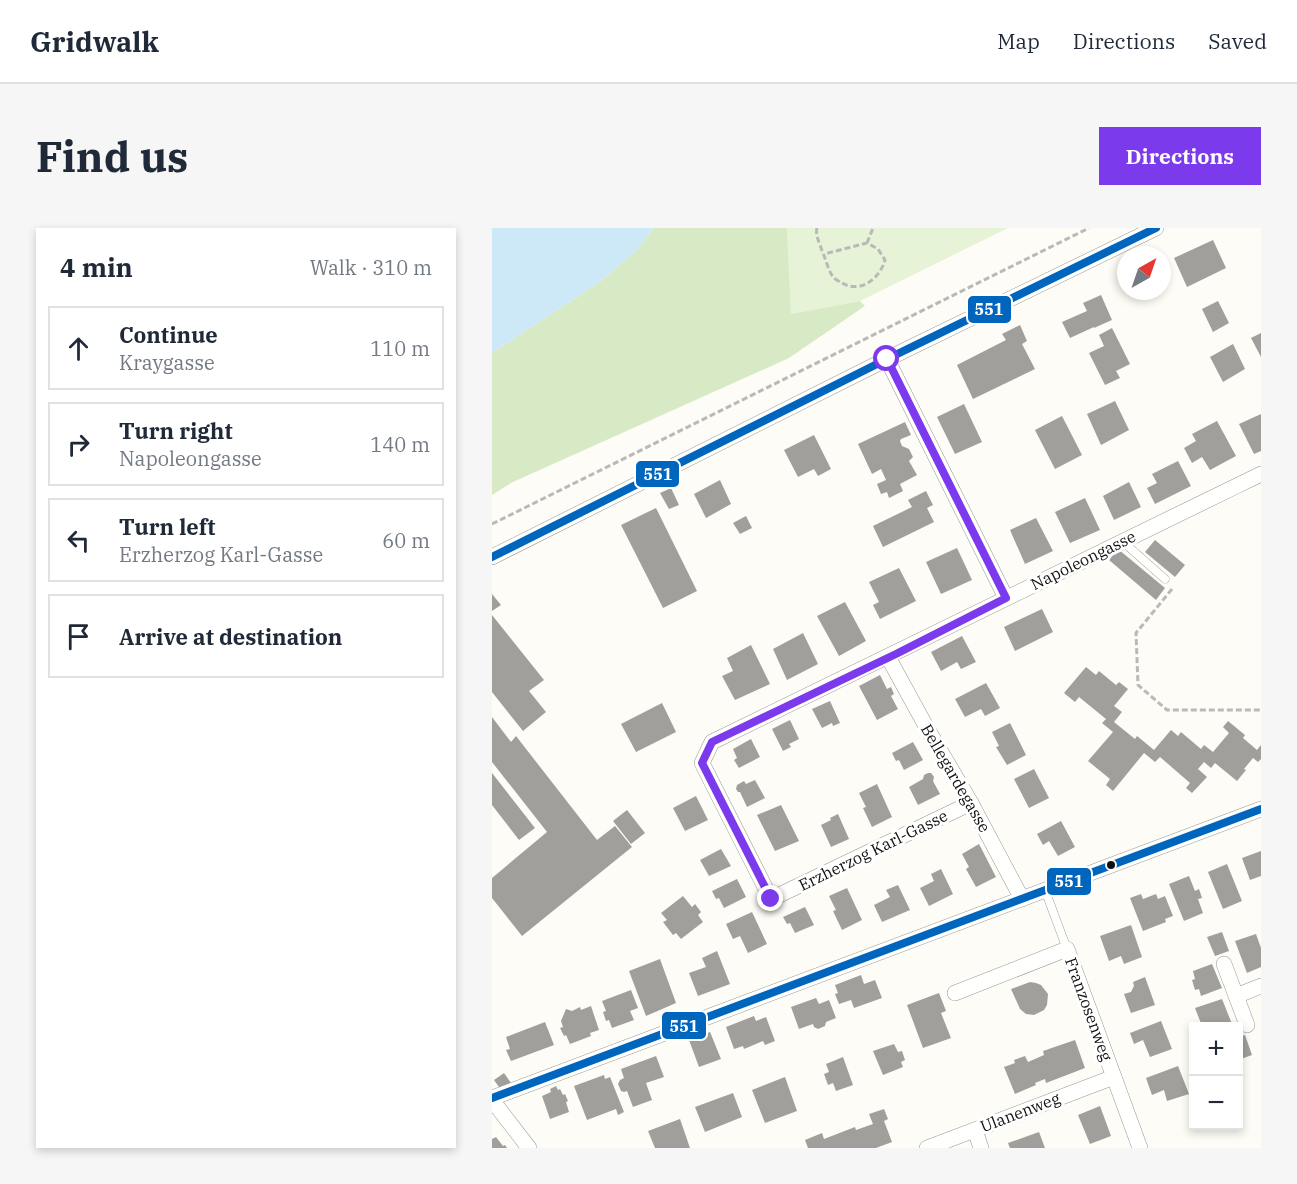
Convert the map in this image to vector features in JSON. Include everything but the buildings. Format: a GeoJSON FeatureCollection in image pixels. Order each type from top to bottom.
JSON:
{"type":"FeatureCollection","features":[{"type":"Feature","properties":{"kind":"street"},"geometry":{"type":"LineString","coordinates":[[492,557],[887,359],[1156,228]]}},
{"type":"Feature","properties":{"kind":"street"},"geometry":{"type":"LineString","coordinates":[[887,359],[1006,598]]}},
{"type":"Feature","properties":{"kind":"street","name":"Napoleongasse"},"geometry":{"type":"LineString","coordinates":[[712,742],[1261,474]]}},
{"type":"Feature","properties":{"kind":"street","name":"Bellegardegasse"},"geometry":{"type":"LineString","coordinates":[[888,657],[971,803],[1022,899]]}},
{"type":"Feature","properties":{"kind":"street","name":"Erzherzog Karl-Gasse"},"geometry":{"type":"LineString","coordinates":[[712,742],[702,763],[771,899],[971,803]]}},
{"type":"Feature","properties":{"kind":"street"},"geometry":{"type":"LineString","coordinates":[[529,1148],[492,1099],[1261,809]]}},
{"type":"Feature","properties":{"kind":"street","name":"Franzosenweg"},"geometry":{"type":"LineString","coordinates":[[955,993],[1067,949],[1140,1148]]}},
{"type":"Feature","properties":{"kind":"street"},"geometry":{"type":"LineString","coordinates":[[1224,964],[1247,1025]]}},
{"type":"Feature","properties":{"kind":"street"},"geometry":{"type":"LineString","coordinates":[[1236,996],[1261,986]]}},
{"type":"Feature","properties":{"kind":"street","name":"Ulanenweg"},"geometry":{"type":"LineString","coordinates":[[927,1148],[1114,1077]]}},
{"type":"Feature","properties":{"kind":"street"},"geometry":{"type":"LineString","coordinates":[[975,1130],[981,1148]]}},
{"type":"Feature","properties":{"kind":"lane"},"geometry":{"type":"LineString","coordinates":[[1122,541],[1165,579]]}},
{"type":"Feature","properties":{"kind":"lane"},"geometry":{"type":"LineString","coordinates":[[1045,890],[1067,949]]}},
{"type":"Feature","properties":{"kind":"path"},"geometry":{"type":"LineString","coordinates":[[817,228],[816,233],[824,254],[834,279],[847,286],[857,288],[873,280],[883,268],[885,260],[878,249],[867,243],[824,254]]}},
{"type":"Feature","properties":{"kind":"path"},"geometry":{"type":"LineString","coordinates":[[867,243],[873,228]]}},
{"type":"Feature","properties":{"kind":"path"},"geometry":{"type":"LineString","coordinates":[[492,524],[1089,228]]}},
{"type":"Feature","properties":{"kind":"path"},"geometry":{"type":"LineString","coordinates":[[1165,579],[1174,586],[1136,633],[1138,685],[1167,710],[1261,710]]}},
{"type":"Feature","properties":{"kind":"green space"},"geometry":{"type":"Polygon","coordinates":[[[653,228],[787,228],[791,314],[860,301],[865,306],[789,358],[513,482],[492,495],[492,353],[601,281],[638,249],[653,228]]]}},
{"type":"Feature","properties":{"kind":"green space"},"geometry":{"type":"Polygon","coordinates":[[[787,228],[1008,228],[860,301],[791,314],[787,228]]]}},
{"type":"Feature","properties":{"kind":"water"},"geometry":{"type":"Polygon","coordinates":[[[492,228],[653,228],[638,249],[601,281],[492,353],[492,228]]]}},
{"type":"Feature","properties":{"kind":"transit line","name":"551"},"geometry":{"type":"LineString","coordinates":[[492,557],[887,359],[1156,228]]}},
{"type":"Feature","properties":{"kind":"transit line","name":"551"},"geometry":{"type":"LineString","coordinates":[[492,1098],[1261,809]]}},
{"type":"Feature","properties":{"kind":"route"},"geometry":{"type":"LineString","coordinates":[[771,899],[702,763],[712,742],[896,654],[1006,598],[887,359]]}}]}
